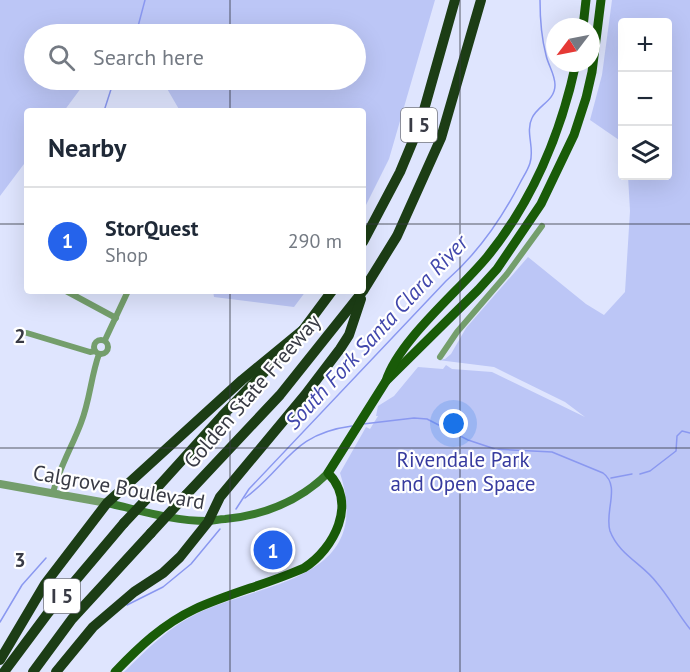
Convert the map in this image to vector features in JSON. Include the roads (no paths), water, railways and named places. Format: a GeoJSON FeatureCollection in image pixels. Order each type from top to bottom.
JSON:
{"type":"FeatureCollection","features":[{"type":"Feature","properties":{"kind":"highway","name":"I 5"},"geometry":{"type":"LineString","coordinates":[[366,236],[400,172],[420,124],[455,0]]}},
{"type":"Feature","properties":{"kind":"highway","name":"Golden State Freeway"},"geometry":{"type":"LineString","coordinates":[[366,286],[396,236],[441,138],[481,0]]}},
{"type":"Feature","properties":{"kind":"highway","name":"Golden State Freeway"},"geometry":{"type":"LineString","coordinates":[[4,672],[48,613],[124,523],[304,329],[330,294]]}},
{"type":"Feature","properties":{"kind":"highway","name":"Golden State Freeway"},"geometry":{"type":"LineString","coordinates":[[33,672],[72,620],[280,395],[361,294]]}},
{"type":"Feature","properties":{"kind":"highway"},"geometry":{"type":"LineString","coordinates":[[56,672],[93,627],[134,592],[172,566],[208,522],[220,496],[305,395],[340,349],[349,335],[362,294]]}},
{"type":"Feature","properties":{"kind":"highway"},"geometry":{"type":"LineString","coordinates":[[0,660],[45,584],[107,503],[242,380],[304,329]]}},
{"type":"Feature","properties":{"kind":"main road"},"geometry":{"type":"LineString","coordinates":[[584,18],[586,0]]}},
{"type":"Feature","properties":{"kind":"main road"},"geometry":{"type":"LineString","coordinates":[[115,672],[150,638],[183,616],[207,604],[293,573],[314,562],[328,547],[334,538],[341,516],[339,490],[335,480],[328,473],[386,381],[484,283],[541,204],[574,135],[586,98],[592,72],[601,0]]}},
{"type":"Feature","properties":{"kind":"main road"},"geometry":{"type":"LineString","coordinates":[[386,381],[389,370],[411,340],[487,257],[506,232],[528,196],[539,176],[558,129],[574,72]]}},
{"type":"Feature","properties":{"kind":"main road","name":"Calgrove Boulevard"},"geometry":{"type":"LineString","coordinates":[[107,503],[175,518],[208,522],[246,517],[275,508],[306,492],[328,473]]}},
{"type":"Feature","properties":{"kind":"street"},"geometry":{"type":"LineString","coordinates":[[441,357],[542,226]]}},
{"type":"Feature","properties":{"kind":"street"},"geometry":{"type":"LineString","coordinates":[[72,294],[116,318]]}},
{"type":"Feature","properties":{"kind":"street"},"geometry":{"type":"LineString","coordinates":[[105,340],[127,294]]}},
{"type":"Feature","properties":{"kind":"street"},"geometry":{"type":"LineString","coordinates":[[27,333],[103,354],[108,345],[105,340]]}},
{"type":"Feature","properties":{"kind":"street"},"geometry":{"type":"LineString","coordinates":[[52,493],[63,459],[81,423],[90,396],[97,352],[95,343],[105,340]]}},
{"type":"Feature","properties":{"kind":"street","name":"Calgrove Boulevard"},"geometry":{"type":"LineString","coordinates":[[0,484],[107,503]]}},
{"type":"Feature","properties":{"kind":"waterway"},"geometry":{"type":"LineString","coordinates":[[139,24],[145,0]]}},
{"type":"Feature","properties":{"kind":"waterway","name":"South Fork Santa Clara River"},"geometry":{"type":"LineString","coordinates":[[236,509],[249,489],[468,260],[505,210],[530,163],[530,123],[552,95],[555,85],[543,41],[540,0]]}},
{"type":"Feature","properties":{"kind":"waterway"},"geometry":{"type":"LineString","coordinates":[[105,108],[111,90]]}},
{"type":"Feature","properties":{"kind":"waterway"},"geometry":{"type":"LineString","coordinates":[[363,424],[414,418],[427,419],[468,440],[495,449],[552,452],[603,473],[611,485],[609,524],[614,539],[619,547],[651,576],[690,629]]}},
{"type":"Feature","properties":{"kind":"waterway"},"geometry":{"type":"LineString","coordinates":[[245,498],[302,444],[315,436],[352,426]]}},
{"type":"Feature","properties":{"kind":"waterway"},"geometry":{"type":"LineString","coordinates":[[640,474],[650,471],[676,451],[677,436],[682,431],[690,433]]}},
{"type":"Feature","properties":{"kind":"waterway"},"geometry":{"type":"LineString","coordinates":[[611,478],[632,474]]}},
{"type":"Feature","properties":{"kind":"waterway","name":"South Fork Santa Clara River"},"geometry":{"type":"LineString","coordinates":[[127,605],[163,587],[191,564],[220,529]]}},
{"type":"Feature","properties":{"kind":"waterway"},"geometry":{"type":"LineString","coordinates":[[0,622],[22,585],[46,558]]}},
{"type":"Feature","properties":{"kind":"place","name":"StorQuest"},"geometry":{"type":"Point","coordinates":[273,550]}},
{"type":"Feature","properties":{"kind":"park label","name":"Rivendale Park and Open Space"},"geometry":{"type":"Point","coordinates":[463,471]}}]}
